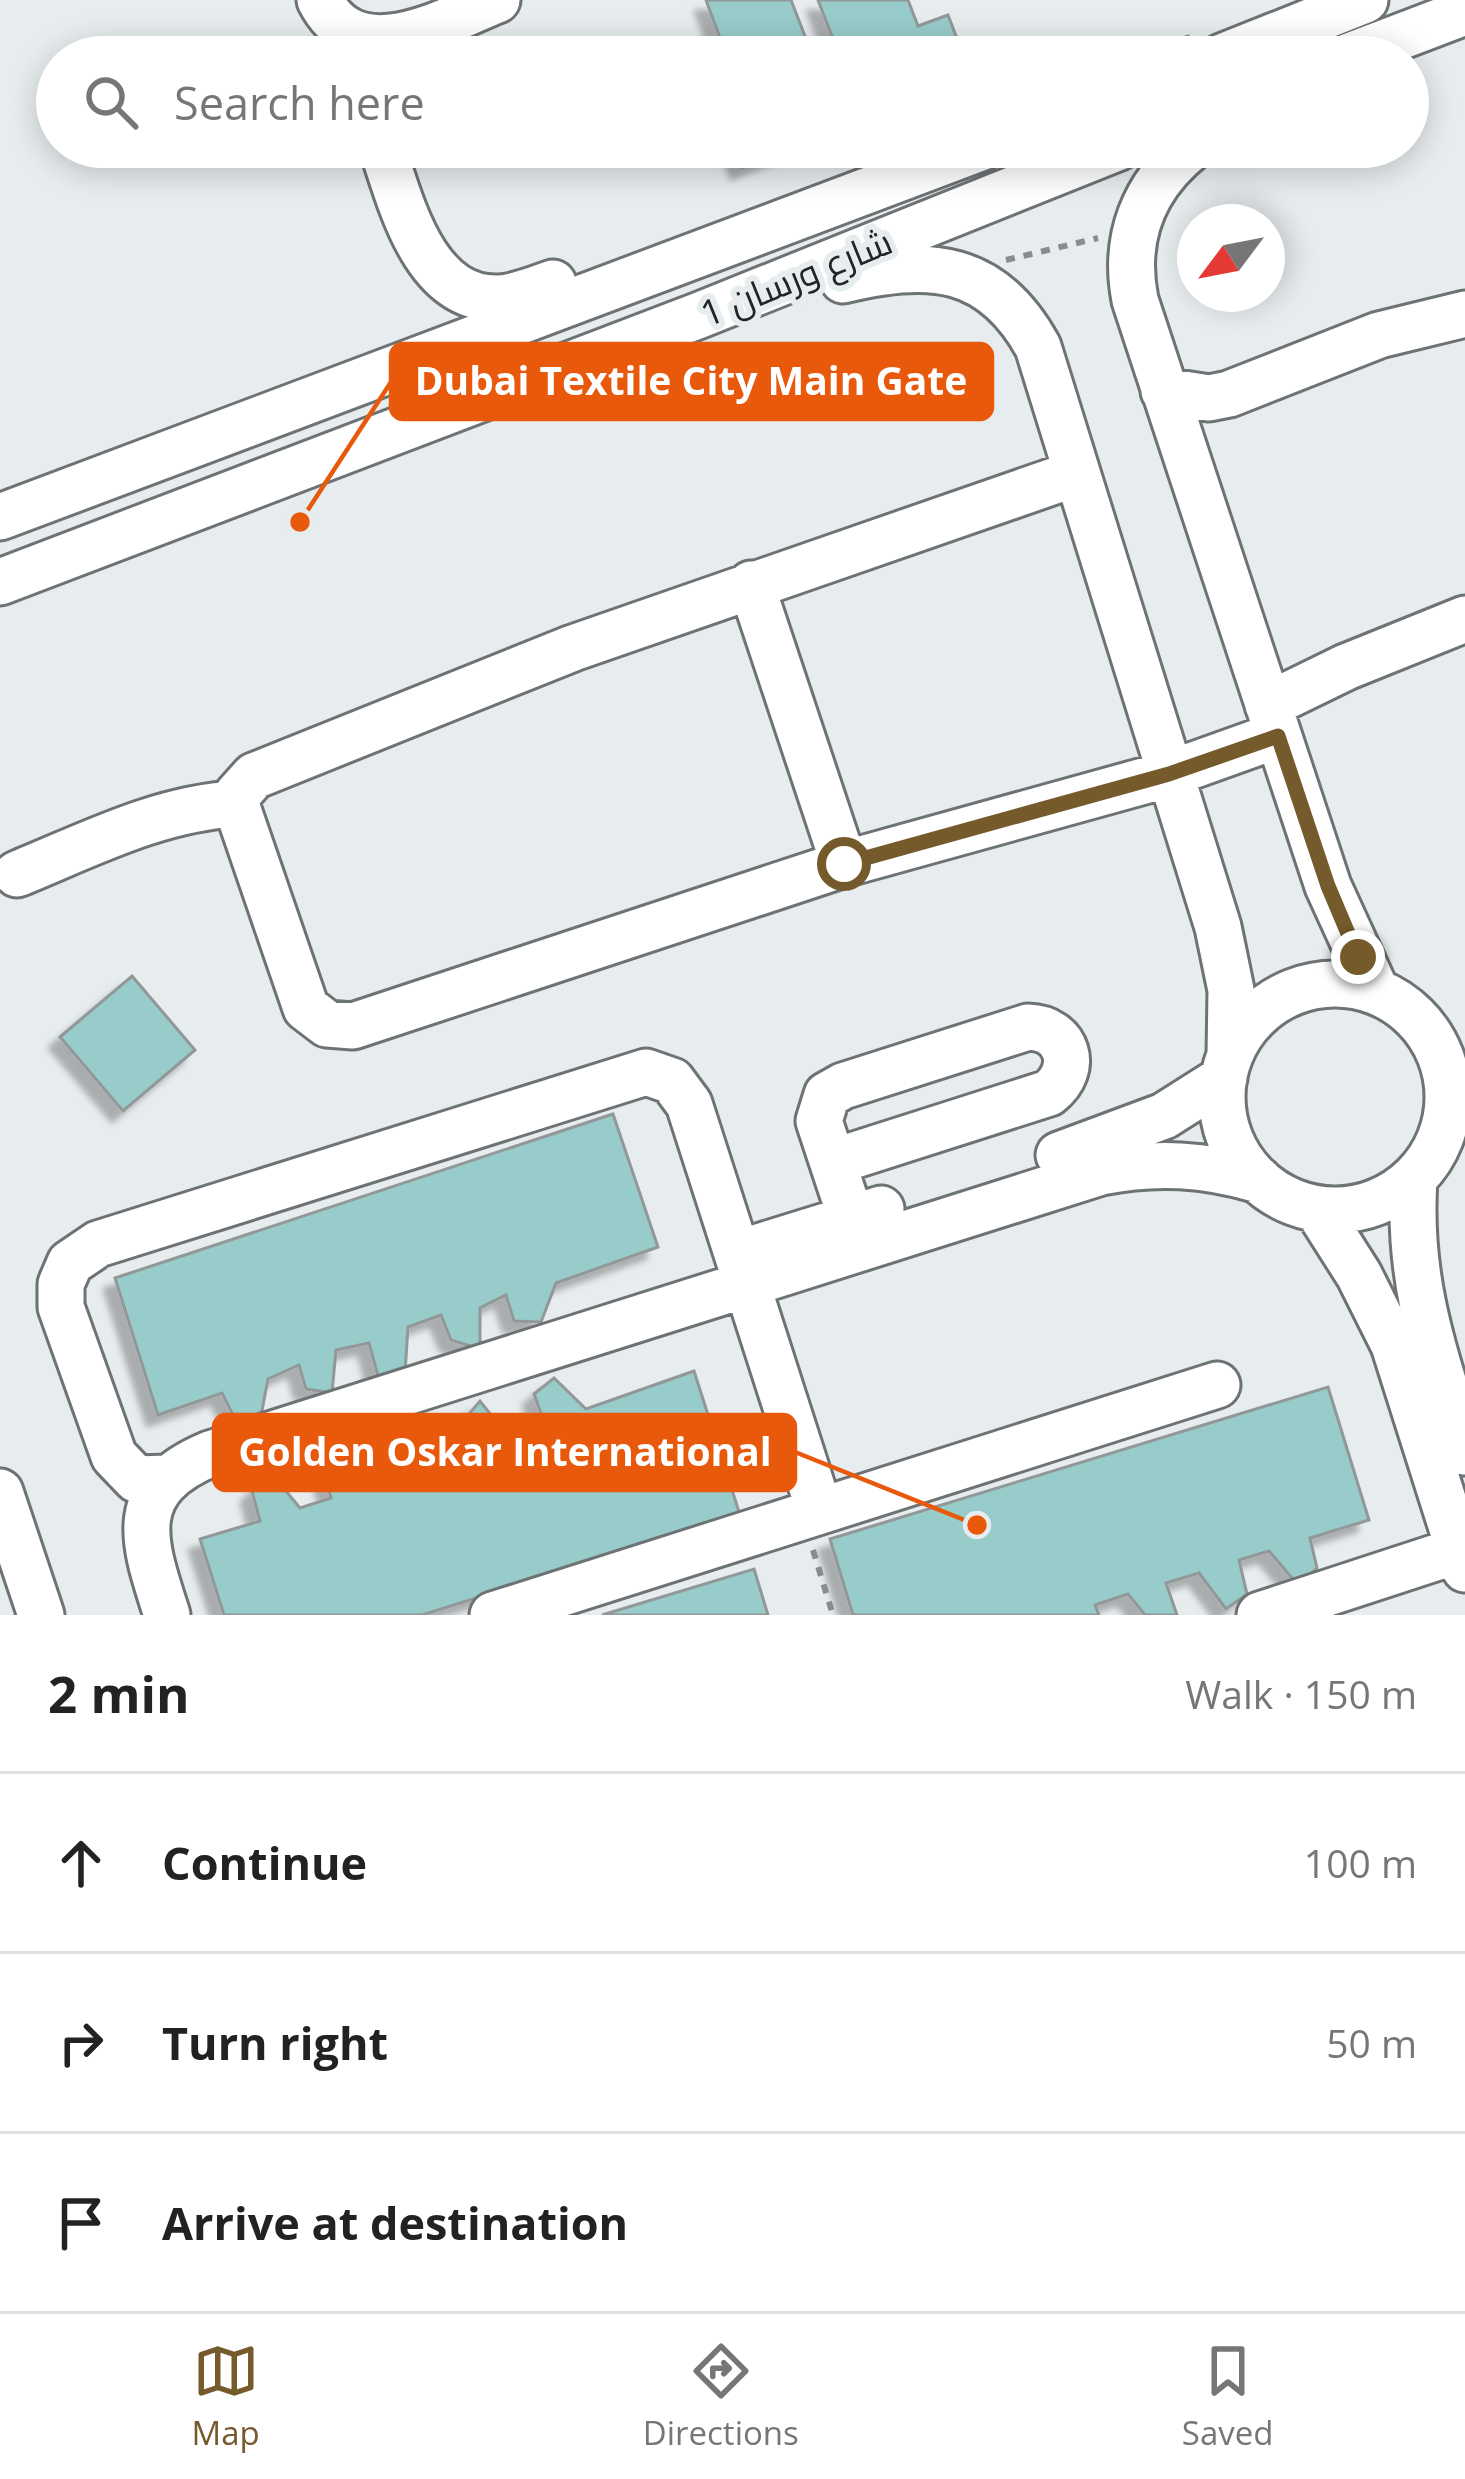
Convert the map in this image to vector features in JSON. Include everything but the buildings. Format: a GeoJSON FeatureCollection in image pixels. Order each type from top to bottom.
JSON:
{"type":"FeatureCollection","features":[{"type":"Feature","properties":{"kind":"street"},"geometry":{"type":"LineString","coordinates":[[320,0],[341,26],[362,36]]}},
{"type":"Feature","properties":{"kind":"street"},"geometry":{"type":"LineString","coordinates":[[405,36],[497,0]]}},
{"type":"Feature","properties":{"kind":"street"},"geometry":{"type":"LineString","coordinates":[[1274,36],[1364,0]]}},
{"type":"Feature","properties":{"kind":"street"},"geometry":{"type":"LineString","coordinates":[[1402,36],[1465,12]]}},
{"type":"Feature","properties":{"kind":"street"},"geometry":{"type":"LineString","coordinates":[[391,168],[427,257],[461,290],[500,298],[595,269],[674,264]]}},
{"type":"Feature","properties":{"kind":"street","name":"شارع ورسان 1"},"geometry":{"type":"LineString","coordinates":[[0,517],[928,168]]}},
{"type":"Feature","properties":{"kind":"street","name":"شارع ورسان 1"},"geometry":{"type":"LineString","coordinates":[[0,583],[700,316],[1067,168]]}},
{"type":"Feature","properties":{"kind":"street"},"geometry":{"type":"LineString","coordinates":[[856,1233],[1132,1166],[1196,1166],[1258,1180],[1296,1203],[1343,1210],[1393,1195],[1414,1179],[1454,1124],[1441,1057],[1429,1034],[1394,1002],[1328,886],[1135,300],[1130,256],[1140,212],[1169,168]]}},
{"type":"Feature","properties":{"kind":"street"},"geometry":{"type":"LineString","coordinates":[[700,316],[911,267],[964,275],[1008,304],[1025,324],[1038,347],[1078,473],[1226,958],[1231,990],[1222,1106],[1240,1158],[1258,1180]]}},
{"type":"Feature","properties":{"kind":"street"},"geometry":{"type":"LineString","coordinates":[[1164,391],[1209,398],[1229,394],[1379,335],[1465,314]]}},
{"type":"Feature","properties":{"kind":"street"},"geometry":{"type":"LineString","coordinates":[[1078,473],[573,648],[254,776],[237,794],[236,804],[299,997],[316,1018],[340,1027],[844,864],[1169,774],[1273,720],[1346,667],[1465,620]]}},
{"type":"Feature","properties":{"kind":"street"},"geometry":{"type":"LineString","coordinates":[[751,584],[844,864]]}},
{"type":"Feature","properties":{"kind":"street"},"geometry":{"type":"LineString","coordinates":[[17,874],[154,818],[236,804]]}},
{"type":"Feature","properties":{"kind":"street"},"geometry":{"type":"LineString","coordinates":[[167,1615],[145,1536],[150,1504],[168,1478],[209,1454],[856,1233],[1132,1131],[1164,1116],[1227,1067],[1244,1029],[1264,1008],[1290,993],[1318,985],[1348,984],[1465,1034]]}},
{"type":"Feature","properties":{"kind":"street"},"geometry":{"type":"LineString","coordinates":[[833,1162],[1048,1093],[1064,1078],[1064,1046],[1049,1030],[1028,1027],[834,1089],[819,1112],[833,1162],[856,1233]]}},
{"type":"Feature","properties":{"kind":"street"},"geometry":{"type":"LineString","coordinates":[[168,1478],[136,1479],[119,1466],[61,1307],[64,1273],[88,1248],[646,1072],[660,1074],[682,1091],[744,1268],[810,1512]]}},
{"type":"Feature","properties":{"kind":"street"},"geometry":{"type":"LineString","coordinates":[[1260,1615],[1463,1556],[1411,1339],[1414,1179]]}},
{"type":"Feature","properties":{"kind":"street"},"geometry":{"type":"LineString","coordinates":[[1317,1209],[1359,1275],[1411,1339],[1465,1452]]}},
{"type":"Feature","properties":{"kind":"street"},"geometry":{"type":"LineString","coordinates":[[493,1615],[1217,1385]]}},
{"type":"Feature","properties":{"kind":"street"},"geometry":{"type":"LineString","coordinates":[[0,1492],[41,1615]]}},
{"type":"Feature","properties":{"kind":"street"},"geometry":{"type":"LineString","coordinates":[[0,1573],[14,1615]]}},
{"type":"Feature","properties":{"kind":"path"},"geometry":{"type":"LineString","coordinates":[[1006,260],[1109,235]]}},
{"type":"Feature","properties":{"kind":"path"},"geometry":{"type":"LineString","coordinates":[[810,1512],[833,1615]]}},
{"type":"Feature","properties":{"kind":"place","name":"Dubai Textile City Main Gate"},"geometry":{"type":"Point","coordinates":[300,522]}},
{"type":"Feature","properties":{"kind":"place","name":"Golden Oskar International"},"geometry":{"type":"Point","coordinates":[977,1525]}},
{"type":"Feature","properties":{"kind":"route"},"geometry":{"type":"LineString","coordinates":[[844,864],[1169,774],[1278,736],[1328,886],[1358,957]]}}]}
